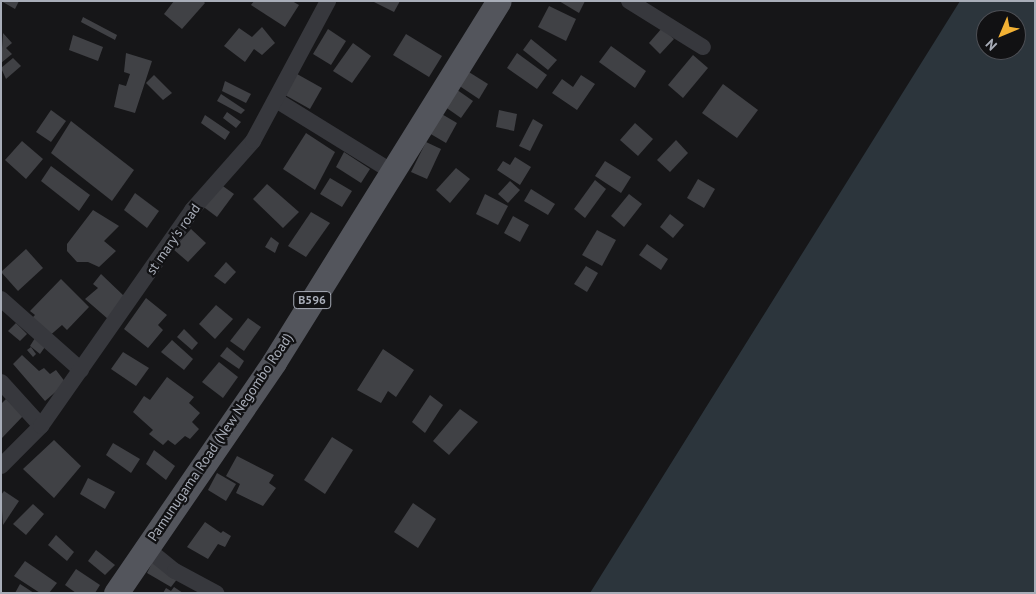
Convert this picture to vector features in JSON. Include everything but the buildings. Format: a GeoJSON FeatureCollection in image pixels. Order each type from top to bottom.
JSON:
{"type":"FeatureCollection","features":[{"type":"Feature","properties":{"kind":"main road","name":"Pamunugama Road (New Negombo Road)"},"geometry":{"type":"LineString","coordinates":[[116,593],[145,547],[274,362],[391,171],[499,1]]}},
{"type":"Feature","properties":{"kind":"street","name":"st mary's road"},"geometry":{"type":"LineString","coordinates":[[1,466],[41,426],[192,210],[253,141],[328,1]]}},
{"type":"Feature","properties":{"kind":"street"},"geometry":{"type":"LineString","coordinates":[[629,1],[703,47]]}},
{"type":"Feature","properties":{"kind":"street"},"geometry":{"type":"LineString","coordinates":[[276,100],[391,171]]}},
{"type":"Feature","properties":{"kind":"street"},"geometry":{"type":"LineString","coordinates":[[1,299],[81,370]]}},
{"type":"Feature","properties":{"kind":"street"},"geometry":{"type":"LineString","coordinates":[[1,382],[41,426]]}},
{"type":"Feature","properties":{"kind":"street"},"geometry":{"type":"LineString","coordinates":[[145,547],[175,571],[216,593]]}},
{"type":"Feature","properties":{"kind":"shaded area"},"geometry":{"type":"Polygon","coordinates":[[[960,1],[1035,1],[1035,593],[590,593],[960,1]]]}}]}
